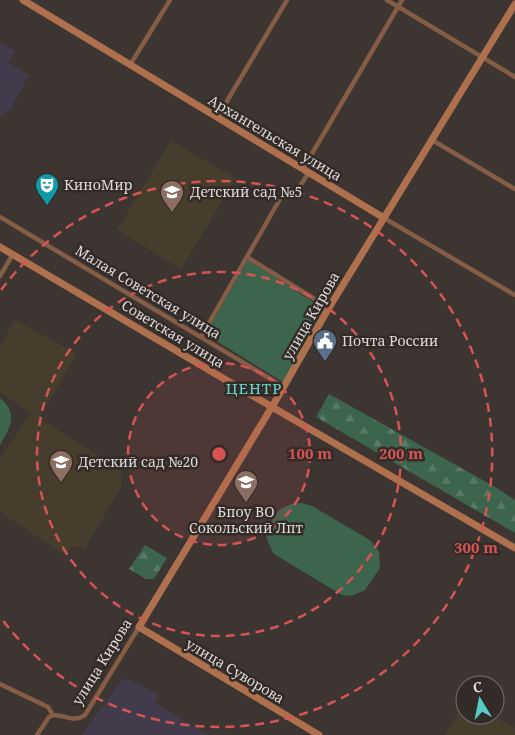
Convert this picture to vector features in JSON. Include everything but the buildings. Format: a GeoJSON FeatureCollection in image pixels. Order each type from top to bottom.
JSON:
{"type":"FeatureCollection","features":[{"type":"Feature","properties":{"kind":"main road","name":"Архангельская улица"},"geometry":{"type":"LineString","coordinates":[[23,0],[384,218]]}},
{"type":"Feature","properties":{"kind":"main road","name":"улица Кирова"},"geometry":{"type":"LineString","coordinates":[[139,627],[284,387],[328,308],[515,4]]}},
{"type":"Feature","properties":{"kind":"main road","name":"Советская улица"},"geometry":{"type":"LineString","coordinates":[[0,247],[515,548]]}},
{"type":"Feature","properties":{"kind":"main road","name":"улица Суворова"},"geometry":{"type":"LineString","coordinates":[[139,627],[319,735]]}},
{"type":"Feature","properties":{"kind":"street"},"geometry":{"type":"LineString","coordinates":[[130,65],[170,0]]}},
{"type":"Feature","properties":{"kind":"street"},"geometry":{"type":"LineString","coordinates":[[217,118],[287,0]]}},
{"type":"Feature","properties":{"kind":"street"},"geometry":{"type":"LineString","coordinates":[[387,0],[515,77]]}},
{"type":"Feature","properties":{"kind":"street"},"geometry":{"type":"LineString","coordinates":[[200,336],[284,192],[293,197],[306,170],[402,0]]}},
{"type":"Feature","properties":{"kind":"street"},"geometry":{"type":"LineString","coordinates":[[432,140],[515,189]]}},
{"type":"Feature","properties":{"kind":"street","name":"Малая Советская улица"},"geometry":{"type":"LineString","coordinates":[[0,217],[284,387]]}},
{"type":"Feature","properties":{"kind":"street","name":"Архангельская улица"},"geometry":{"type":"LineString","coordinates":[[384,218],[515,295]]}},
{"type":"Feature","properties":{"kind":"street"},"geometry":{"type":"LineString","coordinates":[[0,276],[13,254]]}},
{"type":"Feature","properties":{"kind":"street"},"geometry":{"type":"LineString","coordinates":[[247,257],[328,308]]}},
{"type":"Feature","properties":{"kind":"street","name":"улица Кирова"},"geometry":{"type":"LineString","coordinates":[[53,715],[80,719],[85,715],[139,627]]}},
{"type":"Feature","properties":{"kind":"street"},"geometry":{"type":"LineString","coordinates":[[0,684],[48,708],[53,715],[49,717],[37,735]]}},
{"type":"Feature","properties":{"kind":"shaded area"},"geometry":{"type":"Polygon","coordinates":[[[0,43],[15,51],[8,63],[29,75],[11,108],[0,117],[0,43]]]}},
{"type":"Feature","properties":{"kind":"shaded area","name":"Детский сад №5"},"geometry":{"type":"Polygon","coordinates":[[[171,141],[236,178],[181,269],[117,230],[171,141]]]}},
{"type":"Feature","properties":{"kind":"shaded area","name":"Детский сад №20"},"geometry":{"type":"Polygon","coordinates":[[[15,320],[77,354],[39,418],[122,471],[121,487],[85,548],[73,546],[66,556],[0,512],[0,459],[31,413],[0,393],[0,346],[15,320]]]}},
{"type":"Feature","properties":{"kind":"shaded area"},"geometry":{"type":"Polygon","coordinates":[[[125,678],[159,695],[155,703],[208,735],[82,735],[116,687],[125,678]]]}},
{"type":"Feature","properties":{"kind":"shaded area"},"geometry":{"type":"Polygon","coordinates":[[[455,718],[455,725],[505,725],[505,722],[515,728],[515,735],[445,735],[455,718]]]}},
{"type":"Feature","properties":{"kind":"green space"},"geometry":{"type":"Polygon","coordinates":[[[248,260],[324,309],[283,382],[205,334],[248,260]]]}},
{"type":"Feature","properties":{"kind":"green space"},"geometry":{"type":"Polygon","coordinates":[[[329,394],[515,500],[515,533],[316,417],[329,394]]]}},
{"type":"Feature","properties":{"kind":"green space"},"geometry":{"type":"Polygon","coordinates":[[[0,398],[9,410],[11,421],[0,445],[0,398]]]}},
{"type":"Feature","properties":{"kind":"green space"},"geometry":{"type":"Polygon","coordinates":[[[302,503],[312,506],[370,540],[379,551],[380,568],[365,590],[351,596],[342,595],[274,554],[266,536],[267,529],[279,510],[291,504],[302,503]]]}},
{"type":"Feature","properties":{"kind":"green space"},"geometry":{"type":"Polygon","coordinates":[[[145,545],[167,558],[154,579],[146,579],[129,569],[145,545]]]}},
{"type":"Feature","properties":{"kind":"place","name":"КиноМир"},"geometry":{"type":"Point","coordinates":[47,206]}},
{"type":"Feature","properties":{"kind":"place","name":"Детский сад №5"},"geometry":{"type":"Point","coordinates":[172,213]}},
{"type":"Feature","properties":{"kind":"place","name":"Почта России"},"geometry":{"type":"Point","coordinates":[325,362]}},
{"type":"Feature","properties":{"kind":"place","name":"Детский сад №20"},"geometry":{"type":"Point","coordinates":[61,483]}},
{"type":"Feature","properties":{"kind":"place","name":"Бпоу ВО Сокольский Лпт"},"geometry":{"type":"Point","coordinates":[246,503]}},
{"type":"Feature","properties":{"kind":"district","name":"ЦЕНТР"},"geometry":{"type":"Point","coordinates":[254,389]}}]}
